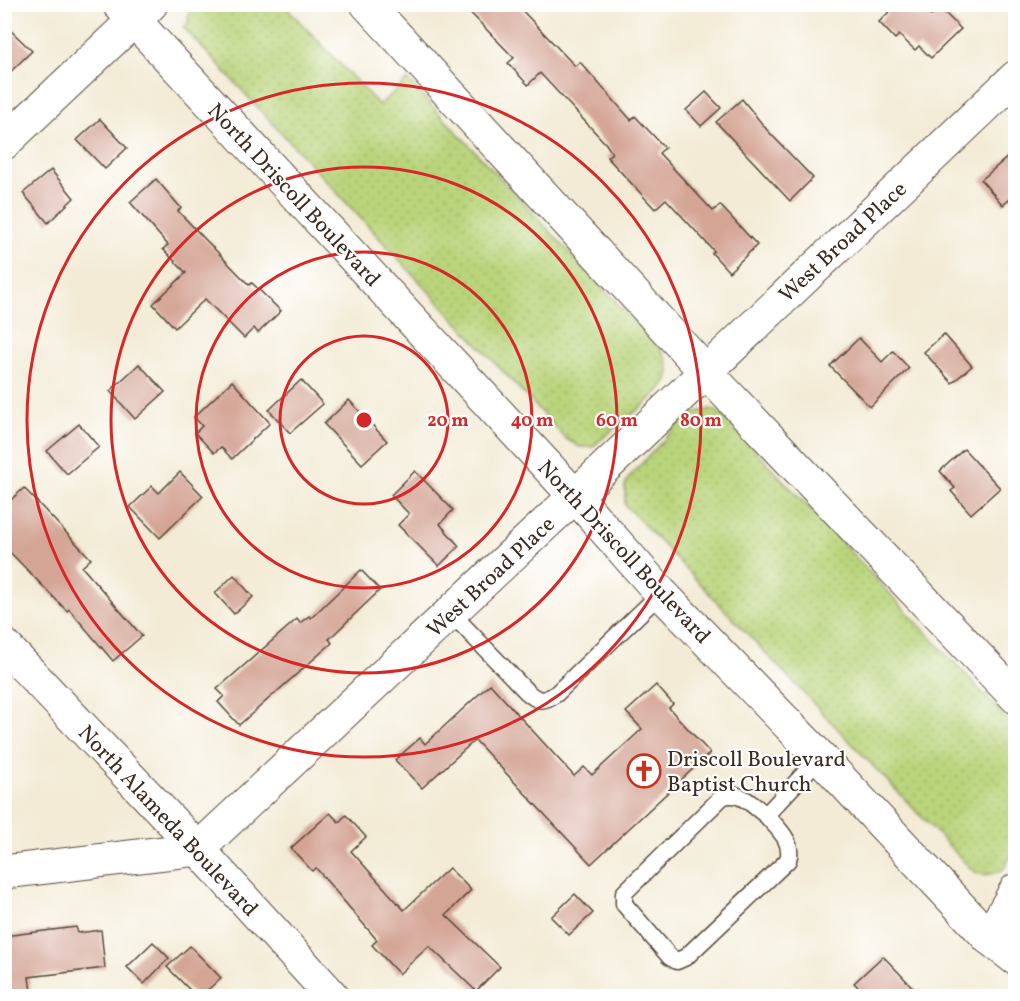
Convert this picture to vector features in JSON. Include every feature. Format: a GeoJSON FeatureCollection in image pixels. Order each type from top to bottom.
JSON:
{"type":"FeatureCollection","features":[{"type":"Feature","properties":{"kind":"street"},"geometry":{"type":"LineString","coordinates":[[367,4],[705,371],[1016,697]]}},
{"type":"Feature","properties":{"kind":"street"},"geometry":{"type":"LineString","coordinates":[[4,143],[135,10]]}},
{"type":"Feature","properties":{"kind":"street","name":"North Driscoll Boulevard"},"geometry":{"type":"LineString","coordinates":[[135,10],[661,593],[820,757],[989,938],[1016,958]]}},
{"type":"Feature","properties":{"kind":"street","name":"West Broad Place"},"geometry":{"type":"LineString","coordinates":[[198,849],[575,496],[1016,77]]}},
{"type":"Feature","properties":{"kind":"street","name":"North Alameda Boulevard"},"geometry":{"type":"LineString","coordinates":[[4,645],[198,849],[332,996]]}},
{"type":"Feature","properties":{"kind":"street"},"geometry":{"type":"LineString","coordinates":[[4,872],[198,849]]}},
{"type":"Feature","properties":{"kind":"street"},"geometry":{"type":"LineString","coordinates":[[989,938],[1016,890]]}},
{"type":"Feature","properties":{"kind":"lane"},"geometry":{"type":"LineString","coordinates":[[451,613],[526,691],[536,699],[544,701],[556,694],[661,593]]}},
{"type":"Feature","properties":{"kind":"lane"},"geometry":{"type":"LineString","coordinates":[[766,815],[820,757]]}},
{"type":"Feature","properties":{"kind":"lane"},"geometry":{"type":"LineString","coordinates":[[730,793],[740,796],[766,815],[787,841],[791,850],[788,860],[686,957],[677,961],[670,957],[624,904],[624,893],[722,797],[730,793]]}},
{"type":"Feature","properties":{"kind":"green space"},"geometry":{"type":"Polygon","coordinates":[[[190,5],[284,5],[379,105],[408,80],[662,351],[669,370],[664,385],[593,447],[580,447],[566,439],[183,27],[188,24],[190,5]]]}},
{"type":"Feature","properties":{"kind":"green space"},"geometry":{"type":"Polygon","coordinates":[[[711,409],[720,413],[1015,727],[1015,849],[1003,870],[986,874],[971,869],[625,505],[625,485],[630,476],[688,414],[711,409]]]}},
{"type":"Feature","properties":{"kind":"building"},"geometry":{"type":"Polygon","coordinates":[[[462,4],[516,4],[575,66],[580,62],[631,120],[635,116],[665,148],[659,153],[713,211],[720,205],[757,245],[729,272],[712,253],[714,251],[666,199],[655,209],[607,157],[612,153],[606,144],[540,73],[528,85],[508,63],[514,58],[462,4]]]}},
{"type":"Feature","properties":{"kind":"building"},"geometry":{"type":"Polygon","coordinates":[[[897,4],[921,4],[931,16],[940,8],[961,29],[931,58],[919,46],[915,50],[899,35],[895,39],[879,22],[897,4]]]}},
{"type":"Feature","properties":{"kind":"building"},"geometry":{"type":"Polygon","coordinates":[[[4,24],[32,51],[4,78],[4,24]]]}},
{"type":"Feature","properties":{"kind":"building"},"geometry":{"type":"Polygon","coordinates":[[[706,92],[721,108],[701,126],[686,110],[706,92]]]}},
{"type":"Feature","properties":{"kind":"building"},"geometry":{"type":"Polygon","coordinates":[[[742,99],[767,130],[813,178],[790,201],[716,122],[742,99]]]}},
{"type":"Feature","properties":{"kind":"building"},"geometry":{"type":"Polygon","coordinates":[[[100,119],[127,148],[105,169],[77,140],[100,119]]]}},
{"type":"Feature","properties":{"kind":"building"},"geometry":{"type":"Polygon","coordinates":[[[1016,150],[1016,194],[1003,205],[981,180],[1016,150]]]}},
{"type":"Feature","properties":{"kind":"building"},"geometry":{"type":"Polygon","coordinates":[[[51,170],[74,198],[48,223],[23,193],[51,170]]]}},
{"type":"Feature","properties":{"kind":"building"},"geometry":{"type":"Polygon","coordinates":[[[156,179],[181,208],[178,211],[249,285],[252,283],[281,311],[258,333],[254,328],[244,338],[205,299],[175,328],[153,304],[186,273],[163,249],[168,245],[130,202],[156,179]]]}},
{"type":"Feature","properties":{"kind":"building"},"geometry":{"type":"Polygon","coordinates":[[[944,334],[972,366],[952,383],[924,352],[944,334]]]}},
{"type":"Feature","properties":{"kind":"building"},"geometry":{"type":"Polygon","coordinates":[[[859,338],[882,362],[893,351],[909,368],[870,407],[830,366],[859,338]]]}},
{"type":"Feature","properties":{"kind":"building"},"geometry":{"type":"Polygon","coordinates":[[[139,364],[165,392],[135,419],[110,391],[139,364]]]}},
{"type":"Feature","properties":{"kind":"building"},"geometry":{"type":"Polygon","coordinates":[[[301,380],[323,404],[290,433],[269,410],[301,380]]]}},
{"type":"Feature","properties":{"kind":"building"},"geometry":{"type":"Polygon","coordinates":[[[232,381],[270,423],[232,459],[221,447],[214,453],[195,433],[202,426],[194,417],[232,381]]]}},
{"type":"Feature","properties":{"kind":"building"},"geometry":{"type":"Polygon","coordinates":[[[349,400],[387,441],[362,464],[324,424],[349,400]]]}},
{"type":"Feature","properties":{"kind":"building"},"geometry":{"type":"Polygon","coordinates":[[[79,424],[99,447],[67,474],[47,451],[79,424]]]}},
{"type":"Feature","properties":{"kind":"building"},"geometry":{"type":"Polygon","coordinates":[[[964,449],[1000,488],[971,514],[951,491],[955,488],[940,471],[964,449]]]}},
{"type":"Feature","properties":{"kind":"building"},"geometry":{"type":"Polygon","coordinates":[[[415,471],[453,510],[440,524],[459,546],[439,566],[398,525],[409,514],[391,495],[415,471]]]}},
{"type":"Feature","properties":{"kind":"building"},"geometry":{"type":"Polygon","coordinates":[[[180,472],[203,496],[160,538],[130,507],[152,486],[159,493],[180,472]]]}},
{"type":"Feature","properties":{"kind":"building"},"geometry":{"type":"Polygon","coordinates":[[[24,488],[91,559],[82,567],[142,636],[113,661],[69,609],[67,611],[4,546],[4,506],[24,488]]]}},
{"type":"Feature","properties":{"kind":"building"},"geometry":{"type":"Polygon","coordinates":[[[361,570],[380,590],[329,639],[332,643],[239,725],[218,702],[224,696],[217,689],[297,619],[300,623],[309,616],[311,618],[361,570]]]}},
{"type":"Feature","properties":{"kind":"building"},"geometry":{"type":"Polygon","coordinates":[[[234,575],[253,597],[234,614],[215,593],[234,575]]]}},
{"type":"Feature","properties":{"kind":"building","name":"Driscoll Boulevard Baptist Church"},"geometry":{"type":"Polygon","coordinates":[[[490,684],[574,776],[584,767],[592,775],[642,729],[626,712],[656,685],[673,704],[669,708],[710,753],[591,864],[475,740],[422,788],[395,760],[420,738],[425,744],[490,684]]]}},
{"type":"Feature","properties":{"kind":"building"},"geometry":{"type":"Polygon","coordinates":[[[330,813],[339,822],[346,815],[366,837],[351,851],[404,910],[449,868],[471,890],[446,915],[500,967],[476,991],[429,946],[399,974],[372,945],[377,940],[316,868],[312,871],[291,848],[330,813]]]}},
{"type":"Feature","properties":{"kind":"building"},"geometry":{"type":"Polygon","coordinates":[[[575,894],[593,913],[569,935],[551,917],[575,894]]]}},
{"type":"Feature","properties":{"kind":"building"},"geometry":{"type":"Polygon","coordinates":[[[76,927],[78,933],[101,930],[105,968],[29,977],[31,992],[4,995],[4,936],[76,927]]]}},
{"type":"Feature","properties":{"kind":"building"},"geometry":{"type":"Polygon","coordinates":[[[153,942],[169,958],[144,984],[127,967],[153,942]]]}},
{"type":"Feature","properties":{"kind":"building"},"geometry":{"type":"Polygon","coordinates":[[[190,946],[221,978],[201,996],[196,996],[167,967],[190,946]]]}},
{"type":"Feature","properties":{"kind":"building"},"geometry":{"type":"Polygon","coordinates":[[[883,956],[921,996],[867,996],[854,983],[883,956]]]}},
{"type":"Feature","properties":{"kind":"place","name":"Driscoll Boulevard Baptist Church"},"geometry":{"type":"Point","coordinates":[644,771]}}]}
